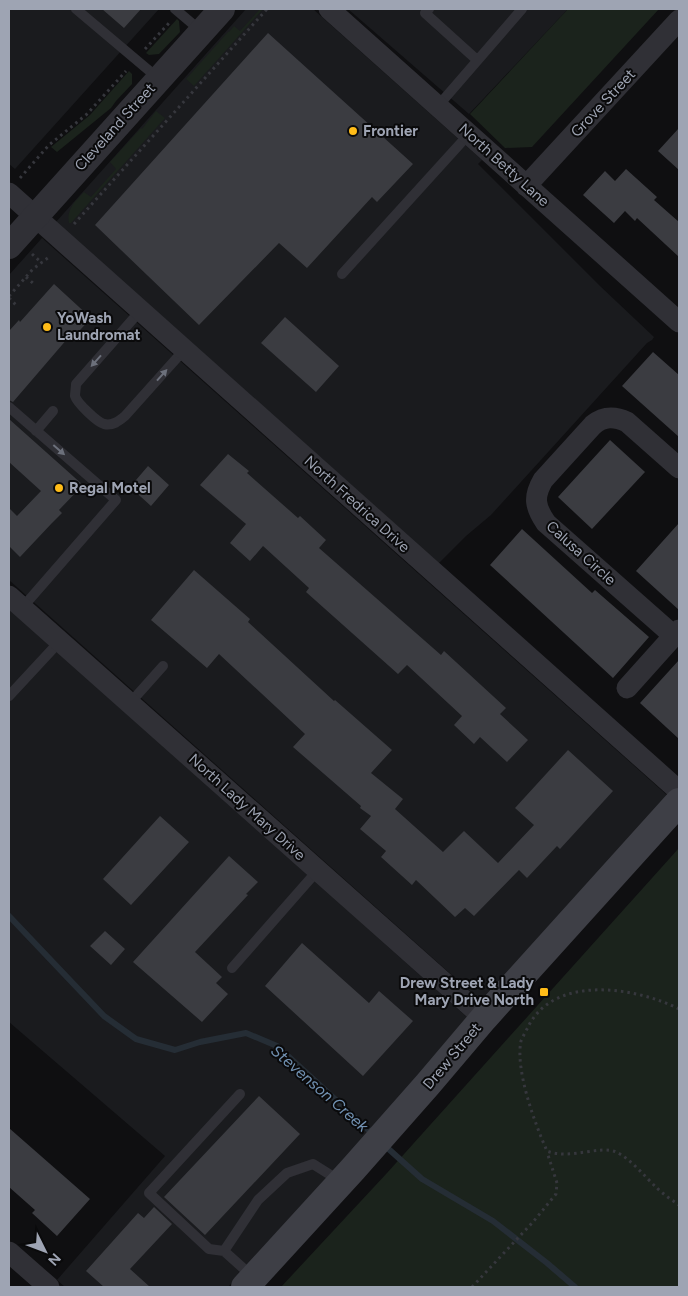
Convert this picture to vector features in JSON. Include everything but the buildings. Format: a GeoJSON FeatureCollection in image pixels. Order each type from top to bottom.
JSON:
{"type":"FeatureCollection","features":[{"type":"Feature","properties":{"kind":"main road","name":"Drew Street"},"geometry":{"type":"LineString","coordinates":[[249,1282],[347,1176],[484,1018],[679,802]]}},
{"type":"Feature","properties":{"kind":"street","name":"Cleveland Street"},"geometry":{"type":"LineString","coordinates":[[9,246],[222,9]]}},
{"type":"Feature","properties":{"kind":"street","name":"North Betty Lane"},"geometry":{"type":"LineString","coordinates":[[329,9],[679,322]]}},
{"type":"Feature","properties":{"kind":"street","name":"Grove Street"},"geometry":{"type":"LineString","coordinates":[[526,186],[679,20]]}},
{"type":"Feature","properties":{"kind":"street","name":"North Fredrica Drive"},"geometry":{"type":"LineString","coordinates":[[12,188],[36,216],[140,311],[679,791]]}},
{"type":"Feature","properties":{"kind":"street","name":"Calusa Circle"},"geometry":{"type":"LineString","coordinates":[[677,633],[546,523],[538,512],[536,500],[537,490],[543,480],[600,419],[619,418],[627,422],[679,468]]}},
{"type":"Feature","properties":{"kind":"street","name":"North Lady Mary Drive"},"geometry":{"type":"LineString","coordinates":[[15,602],[484,1018]]}},
{"type":"Feature","properties":{"kind":"street"},"geometry":{"type":"LineString","coordinates":[[627,688],[677,633]]}},
{"type":"Feature","properties":{"kind":"street"},"geometry":{"type":"LineString","coordinates":[[9,1252],[49,1287]]}},
{"type":"Feature","properties":{"kind":"lane"},"geometry":{"type":"LineString","coordinates":[[76,9],[159,79]]}},
{"type":"Feature","properties":{"kind":"lane"},"geometry":{"type":"LineString","coordinates":[[429,9],[425,13],[477,60]]}},
{"type":"Feature","properties":{"kind":"lane"},"geometry":{"type":"LineString","coordinates":[[438,106],[522,9]]}},
{"type":"Feature","properties":{"kind":"lane"},"geometry":{"type":"LineString","coordinates":[[177,10],[202,31]]}},
{"type":"Feature","properties":{"kind":"lane"},"geometry":{"type":"LineString","coordinates":[[342,274],[469,134]]}},
{"type":"Feature","properties":{"kind":"lane"},"geometry":{"type":"LineString","coordinates":[[140,311],[76,384],[76,396],[93,417],[103,424],[117,423],[184,350]]}},
{"type":"Feature","properties":{"kind":"lane"},"geometry":{"type":"LineString","coordinates":[[9,407],[116,500],[15,602]]}},
{"type":"Feature","properties":{"kind":"lane"},"geometry":{"type":"LineString","coordinates":[[36,431],[53,411]]}},
{"type":"Feature","properties":{"kind":"lane"},"geometry":{"type":"LineString","coordinates":[[9,696],[60,641]]}},
{"type":"Feature","properties":{"kind":"lane"},"geometry":{"type":"LineString","coordinates":[[130,703],[163,666]]}},
{"type":"Feature","properties":{"kind":"lane"},"geometry":{"type":"LineString","coordinates":[[232,968],[318,870]]}},
{"type":"Feature","properties":{"kind":"lane"},"geometry":{"type":"LineString","coordinates":[[240,1094],[149,1193],[209,1249],[224,1251],[249,1282]]}},
{"type":"Feature","properties":{"kind":"lane"},"geometry":{"type":"LineString","coordinates":[[224,1251],[258,1200],[287,1173],[313,1164],[347,1176]]}},
{"type":"Feature","properties":{"kind":"path"},"geometry":{"type":"LineString","coordinates":[[16,304],[9,297],[26,277],[33,269],[46,261],[69,230],[267,9]]}},
{"type":"Feature","properties":{"kind":"path"},"geometry":{"type":"LineString","coordinates":[[12,188],[49,144],[87,114],[136,60],[177,10]]}},
{"type":"Feature","properties":{"kind":"path"},"geometry":{"type":"LineString","coordinates":[[26,277],[34,284]]}},
{"type":"Feature","properties":{"kind":"path"},"geometry":{"type":"LineString","coordinates":[[472,1287],[533,1222],[556,1194],[556,1183],[547,1152],[532,1117],[520,1060],[522,1040],[541,1008],[556,999],[583,991],[612,990],[636,993],[679,1008]]}},
{"type":"Feature","properties":{"kind":"path"},"geometry":{"type":"LineString","coordinates":[[547,1152],[556,1155],[600,1151],[615,1152],[625,1158],[659,1190],[679,1205]]}},
{"type":"Feature","properties":{"kind":"shaded area"},"geometry":{"type":"Polygon","coordinates":[[[9,9],[159,9],[15,169],[9,164],[9,9]]]}},
{"type":"Feature","properties":{"kind":"shaded area"},"geometry":{"type":"Polygon","coordinates":[[[246,9],[313,9],[482,160],[478,164],[654,337],[491,515],[466,536],[439,563],[56,222],[246,9]]]}},
{"type":"Feature","properties":{"kind":"shaded area"},"geometry":{"type":"Polygon","coordinates":[[[260,9],[263,9],[194,86],[186,79],[234,26],[240,31],[260,9]]]}},
{"type":"Feature","properties":{"kind":"shaded area"},"geometry":{"type":"Polygon","coordinates":[[[348,9],[568,9],[469,114],[348,9]]]}},
{"type":"Feature","properties":{"kind":"shaded area"},"geometry":{"type":"Polygon","coordinates":[[[568,9],[659,9],[532,147],[505,148],[470,114],[568,9]]]}},
{"type":"Feature","properties":{"kind":"shaded area"},"geometry":{"type":"Polygon","coordinates":[[[177,19],[180,32],[159,54],[149,55],[146,53],[177,19]]]}},
{"type":"Feature","properties":{"kind":"shaded area"},"geometry":{"type":"Polygon","coordinates":[[[129,71],[132,74],[132,84],[111,108],[57,152],[51,147],[90,115],[129,71]]]}},
{"type":"Feature","properties":{"kind":"shaded area"},"geometry":{"type":"Polygon","coordinates":[[[156,111],[165,118],[69,223],[70,210],[75,202],[84,192],[91,197],[116,169],[110,162],[142,129],[156,111]]]}},
{"type":"Feature","properties":{"kind":"shaded area"},"geometry":{"type":"Polygon","coordinates":[[[42,238],[668,796],[482,1002],[9,580],[9,275],[42,238]]]}},
{"type":"Feature","properties":{"kind":"shaded area"},"geometry":{"type":"Polygon","coordinates":[[[9,609],[468,1018],[344,1161],[228,1287],[65,1287],[57,1280],[165,1156],[9,1022],[9,609]]]}},
{"type":"Feature","properties":{"kind":"shaded area"},"geometry":{"type":"Polygon","coordinates":[[[679,848],[679,1287],[281,1287],[387,1173],[679,848]]]}},
{"type":"Feature","properties":{"kind":"waterway","name":"Stevenson Creek"},"geometry":{"type":"LineString","coordinates":[[9,916],[104,1016],[136,1039],[175,1050],[200,1042],[246,1033],[277,1046],[374,1135]]}},
{"type":"Feature","properties":{"kind":"waterway","name":"Stevenson Creek"},"geometry":{"type":"LineString","coordinates":[[383,1144],[422,1179],[493,1221],[575,1287]]}},
{"type":"Feature","properties":{"kind":"place","name":"Frontier"},"geometry":{"type":"Point","coordinates":[353,131]}},
{"type":"Feature","properties":{"kind":"place","name":"YoWash Laundromat"},"geometry":{"type":"Point","coordinates":[47,327]}},
{"type":"Feature","properties":{"kind":"place","name":"Regal Motel"},"geometry":{"type":"Point","coordinates":[59,488]}},
{"type":"Feature","properties":{"kind":"place","name":"Drew Street & Lady Mary Drive North"},"geometry":{"type":"Point","coordinates":[544,992]}}]}
